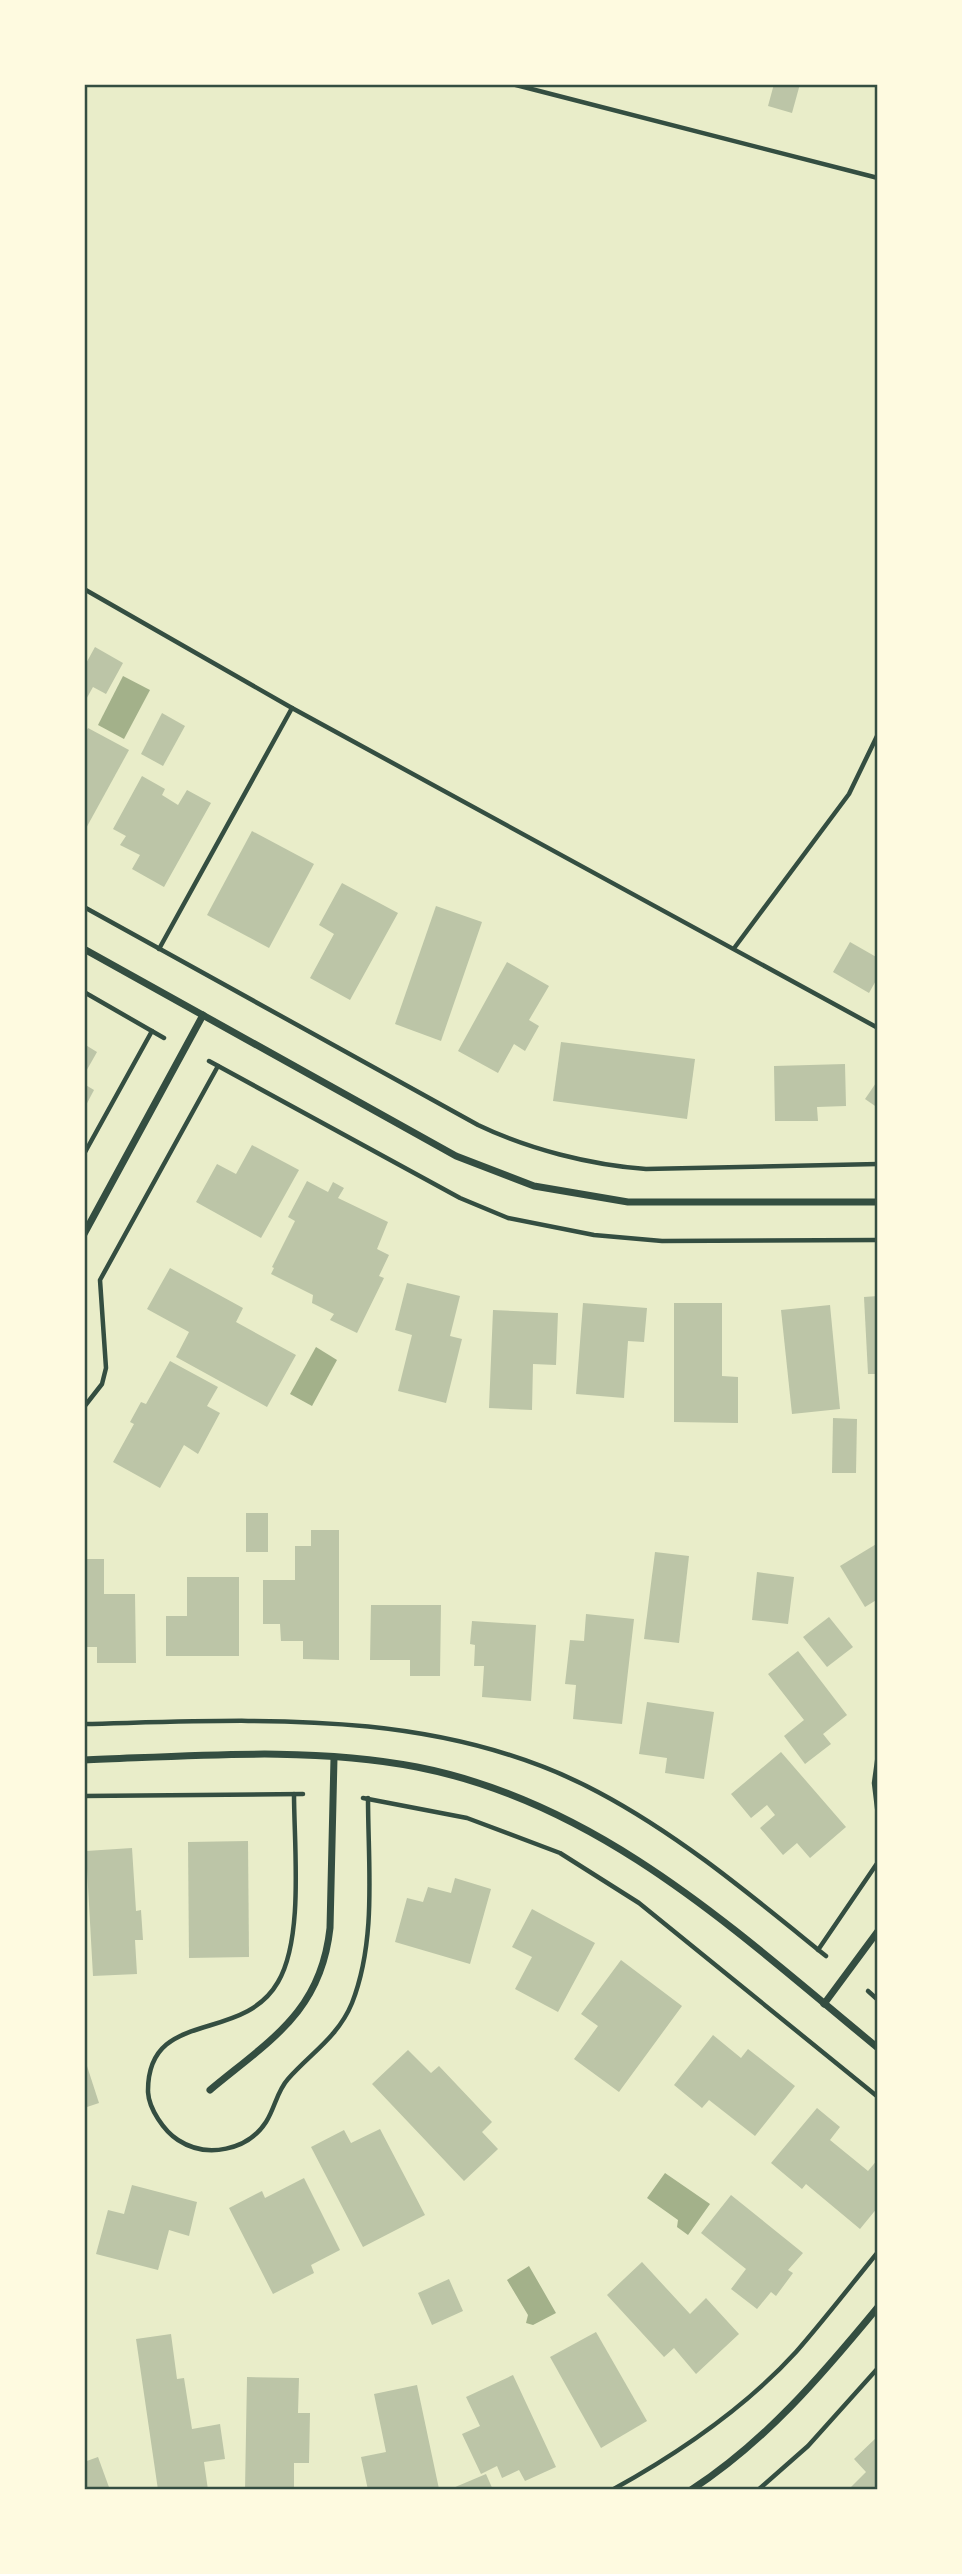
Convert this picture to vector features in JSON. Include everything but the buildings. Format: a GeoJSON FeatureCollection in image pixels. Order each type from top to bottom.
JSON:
{"type":"FeatureCollection","features":[{"type":"Feature","properties":{"kind":"street"},"geometry":{"type":"LineString","coordinates":[[84,948],[456,1156],[534,1186],[567,1194],[628,1202],[878,1202]]}},
{"type":"Feature","properties":{"kind":"street"},"geometry":{"type":"LineString","coordinates":[[84,1234],[203,1015]]}},
{"type":"Feature","properties":{"kind":"street"},"geometry":{"type":"LineString","coordinates":[[211,2090],[288,2024],[306,2004],[317,1981],[327,1952],[330,1928],[334,1758]]}},
{"type":"Feature","properties":{"kind":"street"},"geometry":{"type":"LineString","coordinates":[[84,1760],[334,1758],[444,1773],[499,1790],[570,1820],[659,1872],[878,2048]]}},
{"type":"Feature","properties":{"kind":"street"},"geometry":{"type":"LineString","coordinates":[[824,2004],[878,1931]]}},
{"type":"Feature","properties":{"kind":"street"},"geometry":{"type":"LineString","coordinates":[[691,2490],[732,2460],[786,2413],[878,2307]]}},
{"type":"Feature","properties":{"kind":"path"},"geometry":{"type":"LineString","coordinates":[[512,84],[878,178]]}},
{"type":"Feature","properties":{"kind":"path"},"geometry":{"type":"LineString","coordinates":[[84,589],[292,708],[735,947],[878,1028]]}},
{"type":"Feature","properties":{"kind":"path"},"geometry":{"type":"LineString","coordinates":[[159,949],[292,708]]}},
{"type":"Feature","properties":{"kind":"path"},"geometry":{"type":"LineString","coordinates":[[735,947],[849,794],[878,734]]}},
{"type":"Feature","properties":{"kind":"path"},"geometry":{"type":"LineString","coordinates":[[84,907],[478,1125],[515,1142],[611,1164],[646,1169],[878,1164]]}},
{"type":"Feature","properties":{"kind":"path"},"geometry":{"type":"LineString","coordinates":[[84,992],[164,1038]]}},
{"type":"Feature","properties":{"kind":"path"},"geometry":{"type":"LineString","coordinates":[[84,1154],[152,1031]]}},
{"type":"Feature","properties":{"kind":"path"},"geometry":{"type":"LineString","coordinates":[[84,1407],[102,1384],[106,1368],[100,1280],[218,1066],[209,1061]]}},
{"type":"Feature","properties":{"kind":"path"},"geometry":{"type":"LineString","coordinates":[[878,1754],[874,1783],[878,1816]]}},
{"type":"Feature","properties":{"kind":"path"},"geometry":{"type":"LineString","coordinates":[[294,1794],[293,1933],[285,1969],[266,2000],[250,2012],[185,2032],[163,2046],[149,2077],[148,2096],[156,2114],[175,2138],[188,2147],[224,2150],[254,2137],[267,2121],[286,2081],[329,2041],[351,2005],[367,1939],[366,1798],[467,1818],[561,1853],[639,1903],[878,2097]]}},
{"type":"Feature","properties":{"kind":"path"},"geometry":{"type":"LineString","coordinates":[[84,1796],[303,1794]]}},
{"type":"Feature","properties":{"kind":"path"},"geometry":{"type":"LineString","coordinates":[[826,1956],[818,1950],[878,1862]]}},
{"type":"Feature","properties":{"kind":"path"},"geometry":{"type":"LineString","coordinates":[[868,1991],[878,1999]]}},
{"type":"Feature","properties":{"kind":"path"},"geometry":{"type":"LineString","coordinates":[[612,2490],[674,2455],[749,2397],[795,2353],[878,2252]]}},
{"type":"Feature","properties":{"kind":"path"},"geometry":{"type":"LineString","coordinates":[[758,2490],[807,2446],[878,2368]]}},
{"type":"Feature","properties":{"kind":"shaded area"},"geometry":{"type":"Polygon","coordinates":[[[123,676],[150,690],[124,739],[98,725],[123,676]]]}},
{"type":"Feature","properties":{"kind":"shaded area"},"geometry":{"type":"Polygon","coordinates":[[[316,1347],[337,1360],[312,1406],[290,1394],[316,1347]]]}},
{"type":"Feature","properties":{"kind":"shaded area"},"geometry":{"type":"Polygon","coordinates":[[[665,2173],[710,2204],[688,2235],[677,2227],[678,2220],[647,2198],[665,2173]]]}},
{"type":"Feature","properties":{"kind":"shaded area"},"geometry":{"type":"Polygon","coordinates":[[[529,2266],[556,2313],[533,2325],[526,2323],[528,2315],[507,2280],[529,2266]]]}}]}
